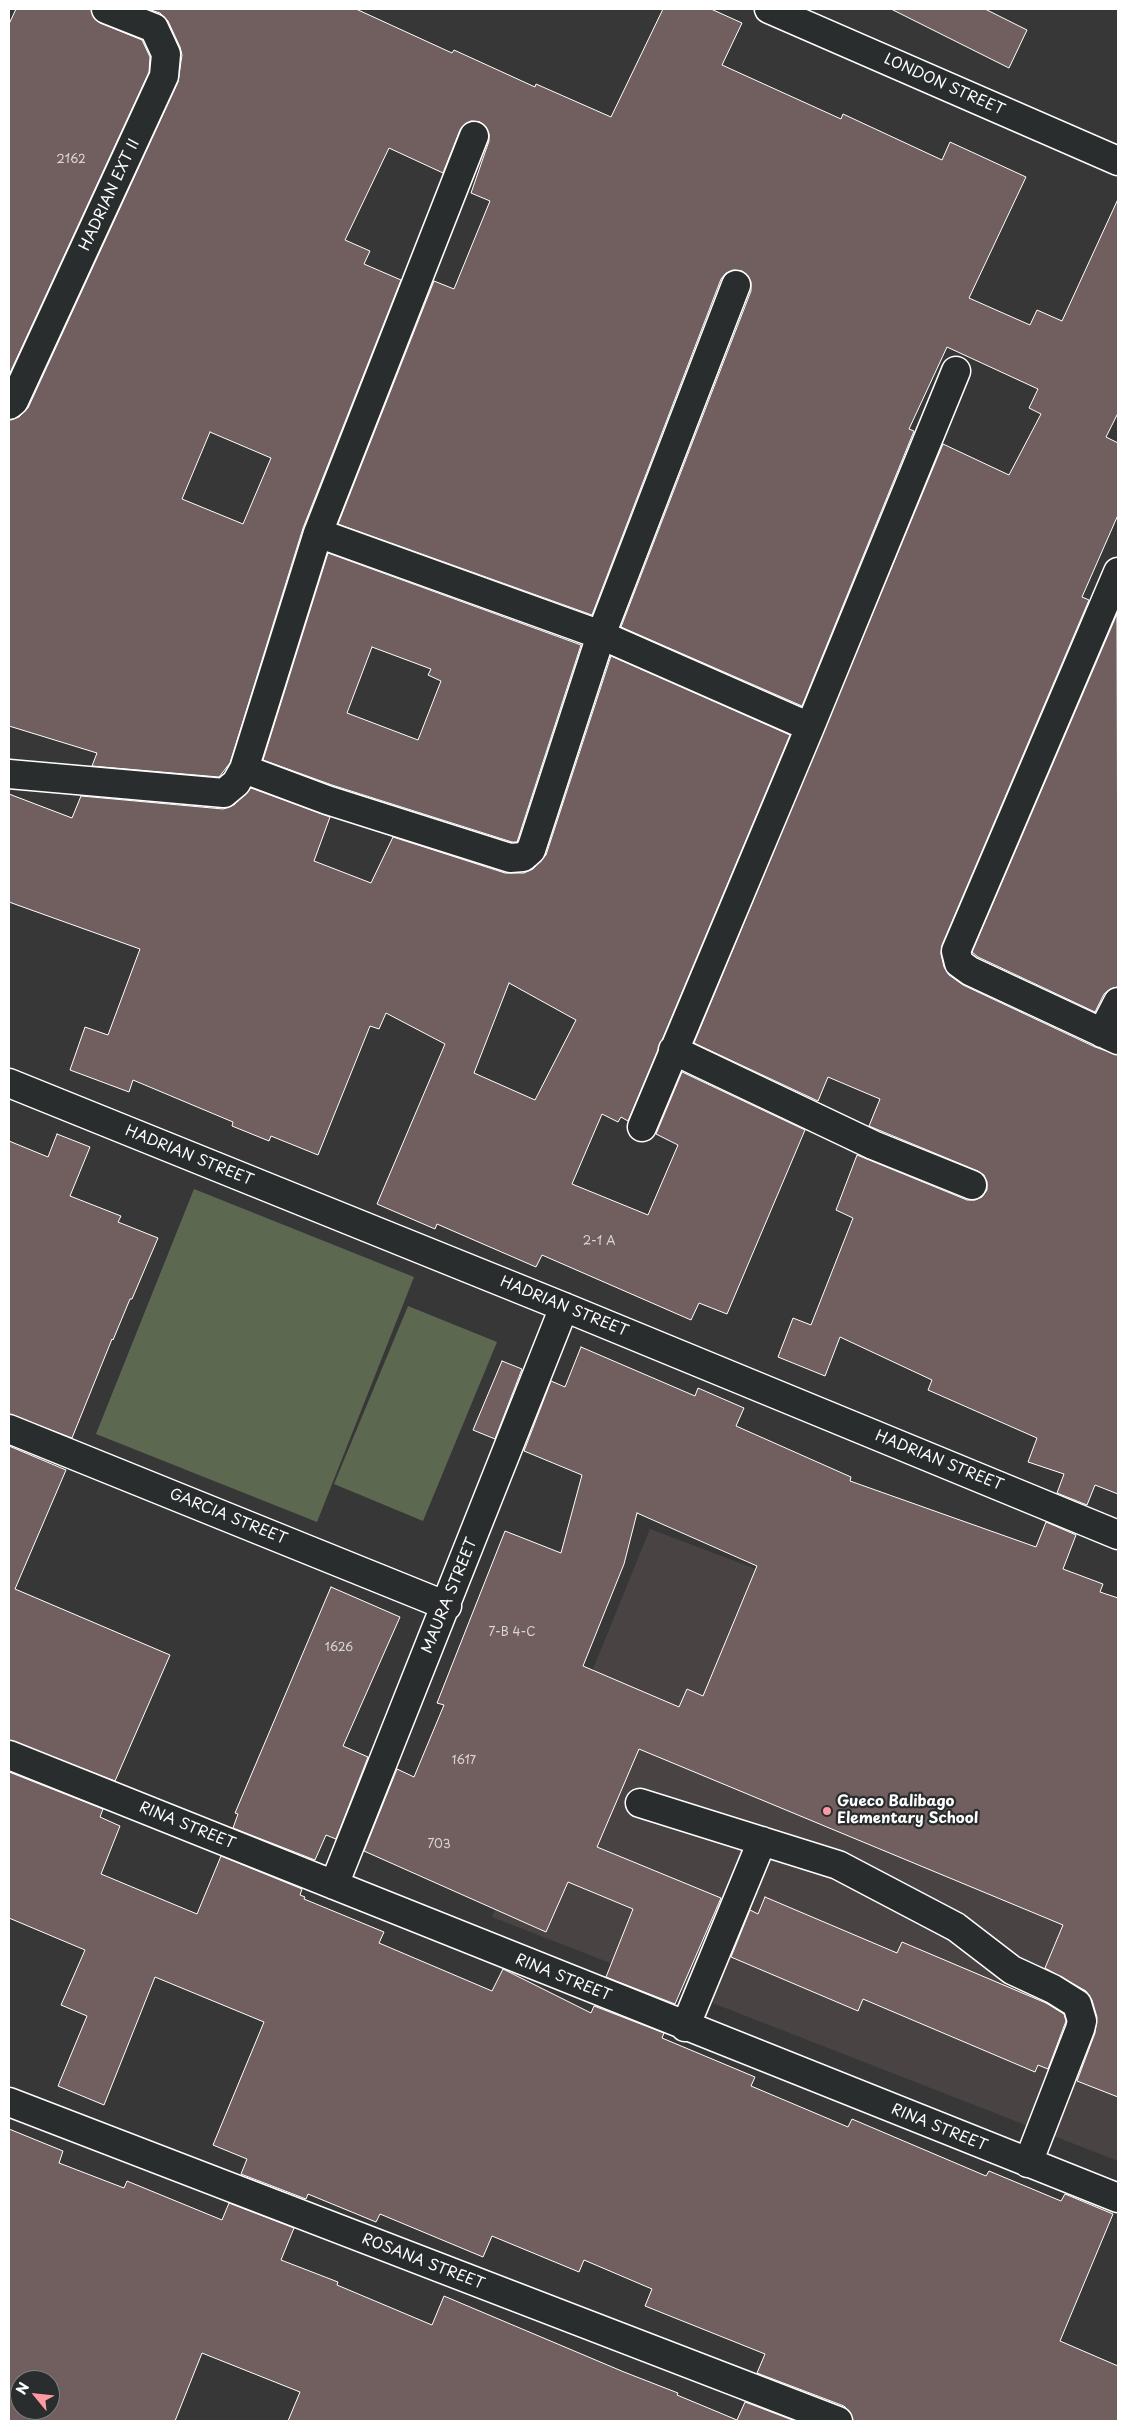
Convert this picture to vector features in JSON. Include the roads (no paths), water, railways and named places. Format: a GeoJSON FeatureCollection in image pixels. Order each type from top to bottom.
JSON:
{"type":"FeatureCollection","features":[{"type":"Feature","properties":{"kind":"street","name":"HADRIAN EXT II"},"geometry":{"type":"LineString","coordinates":[[9,405],[14,401],[164,76],[166,54],[154,28],[106,9]]}},
{"type":"Feature","properties":{"kind":"street","name":"LONDON STREET"},"geometry":{"type":"LineString","coordinates":[[769,9],[1118,161]]}},
{"type":"Feature","properties":{"kind":"street"},"geometry":{"type":"LineString","coordinates":[[9,774],[224,793],[236,783],[244,769],[318,533],[474,136]]}},
{"type":"Feature","properties":{"kind":"street"},"geometry":{"type":"LineString","coordinates":[[244,769],[327,800],[510,858],[523,857],[531,850],[601,634],[736,285]]}},
{"type":"Feature","properties":{"kind":"street"},"geometry":{"type":"LineString","coordinates":[[642,1127],[810,727],[956,371]]}},
{"type":"Feature","properties":{"kind":"street"},"geometry":{"type":"LineString","coordinates":[[318,533],[601,634],[810,727]]}},
{"type":"Feature","properties":{"kind":"street"},"geometry":{"type":"LineString","coordinates":[[1118,572],[956,951],[959,963],[970,971],[1110,1037],[1118,1002]]}},
{"type":"Feature","properties":{"kind":"street"},"geometry":{"type":"LineString","coordinates":[[674,1050],[873,1145],[972,1185]]}},
{"type":"Feature","properties":{"kind":"street","name":"HADRIAN STREET"},"geometry":{"type":"LineString","coordinates":[[9,1083],[564,1307],[1118,1535]]}},
{"type":"Feature","properties":{"kind":"street","name":"MAURA STREET"},"geometry":{"type":"LineString","coordinates":[[334,1885],[447,1606],[564,1307]]}},
{"type":"Feature","properties":{"kind":"street","name":"GARCIA STREET"},"geometry":{"type":"LineString","coordinates":[[9,1429],[447,1606]]}},
{"type":"Feature","properties":{"kind":"street","name":"RINA STREET"},"geometry":{"type":"LineString","coordinates":[[9,1755],[685,2027],[1118,2198]]}},
{"type":"Feature","properties":{"kind":"street"},"geometry":{"type":"LineString","coordinates":[[640,1803],[838,1865],[956,1927],[1012,1970],[1053,1989],[1076,2004],[1082,2021],[1080,2029],[1028,2163]]}},
{"type":"Feature","properties":{"kind":"street"},"geometry":{"type":"LineString","coordinates":[[685,2027],[762,1841]]}},
{"type":"Feature","properties":{"kind":"street","name":"ROSANA STREET"},"geometry":{"type":"LineString","coordinates":[[9,2102],[838,2421]]}},
{"type":"Feature","properties":{"kind":"place","name":"Gueco Balibago Elementary School"},"geometry":{"type":"Point","coordinates":[827,1811]}}]}
